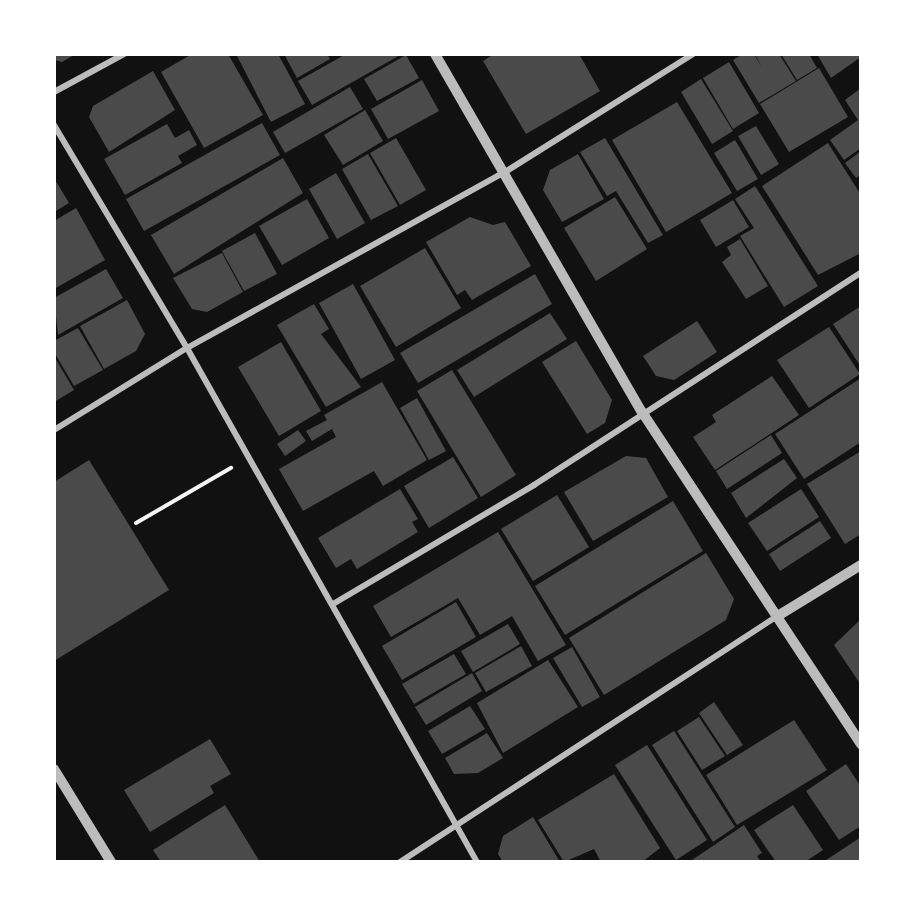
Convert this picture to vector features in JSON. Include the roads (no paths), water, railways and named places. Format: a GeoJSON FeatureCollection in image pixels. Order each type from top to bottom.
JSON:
{"type":"FeatureCollection","features":[{"type":"Feature","properties":{"kind":"street"},"geometry":{"type":"LineString","coordinates":[[54,92],[124,54]]}},
{"type":"Feature","properties":{"kind":"street"},"geometry":{"type":"LineString","coordinates":[[435,54],[642,412],[861,744]]}},
{"type":"Feature","properties":{"kind":"street"},"geometry":{"type":"LineString","coordinates":[[54,430],[188,348],[505,172],[693,54]]}},
{"type":"Feature","properties":{"kind":"street"},"geometry":{"type":"LineString","coordinates":[[54,125],[57,137],[188,348],[477,862]]}},
{"type":"Feature","properties":{"kind":"street"},"geometry":{"type":"LineString","coordinates":[[333,604],[534,485],[642,412],[861,273]]}},
{"type":"Feature","properties":{"kind":"street"},"geometry":{"type":"LineString","coordinates":[[400,862],[776,617],[861,565]]}},
{"type":"Feature","properties":{"kind":"street"},"geometry":{"type":"LineString","coordinates":[[54,769],[111,862]]}}]}
